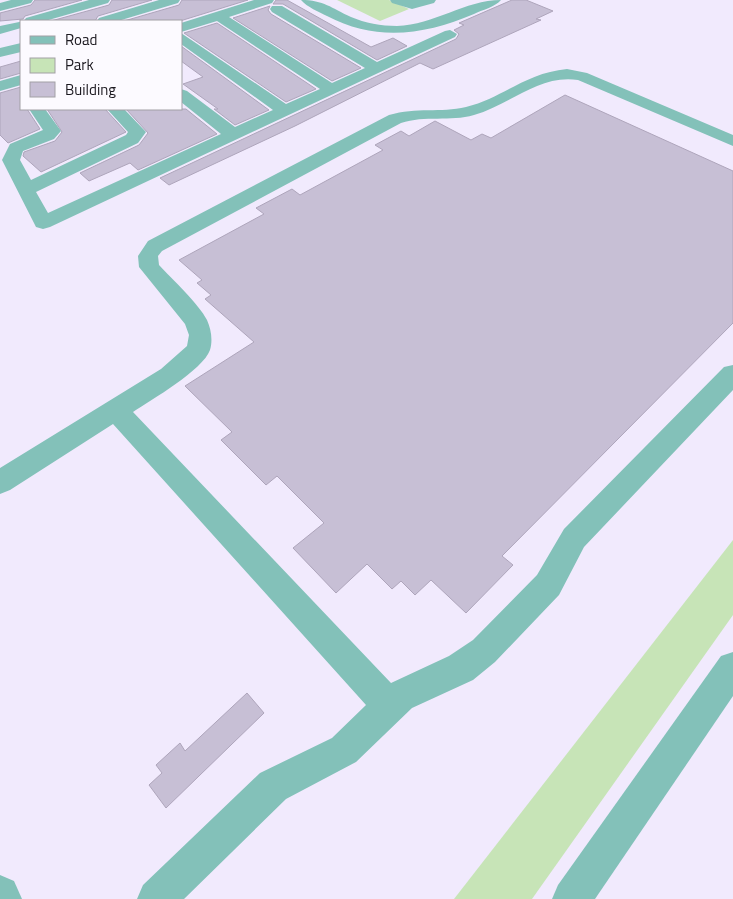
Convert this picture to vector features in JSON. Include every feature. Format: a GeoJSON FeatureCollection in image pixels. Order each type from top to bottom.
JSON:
{"type":"FeatureCollection","features":[{"type":"Feature","properties":{"kind":"street"},"geometry":{"type":"LineString","coordinates":[[0,7],[26,0]]}},
{"type":"Feature","properties":{"kind":"street"},"geometry":{"type":"LineString","coordinates":[[34,20],[103,0]]}},
{"type":"Feature","properties":{"kind":"street"},"geometry":{"type":"LineString","coordinates":[[107,20],[173,0]]}},
{"type":"Feature","properties":{"kind":"street"},"geometry":{"type":"LineString","coordinates":[[308,0],[358,25],[386,30],[416,29],[438,25],[494,0]]}},
{"type":"Feature","properties":{"kind":"street"},"geometry":{"type":"LineString","coordinates":[[397,0],[412,5],[429,0]]}},
{"type":"Feature","properties":{"kind":"street"},"geometry":{"type":"LineString","coordinates":[[182,28],[219,16],[268,6],[290,16],[375,67]]}},
{"type":"Feature","properties":{"kind":"street"},"geometry":{"type":"LineString","coordinates":[[219,16],[331,89]]}},
{"type":"Feature","properties":{"kind":"street"},"geometry":{"type":"LineString","coordinates":[[0,30],[20,24]]}},
{"type":"Feature","properties":{"kind":"street"},"geometry":{"type":"LineString","coordinates":[[244,32],[259,27]]}},
{"type":"Feature","properties":{"kind":"street"},"geometry":{"type":"LineString","coordinates":[[38,110],[52,131],[48,135],[16,148],[11,160],[20,181],[27,189],[44,223],[375,67],[450,34]]}},
{"type":"Feature","properties":{"kind":"street"},"geometry":{"type":"LineString","coordinates":[[182,38],[284,110]]}},
{"type":"Feature","properties":{"kind":"street"},"geometry":{"type":"LineString","coordinates":[[0,53],[20,47]]}},
{"type":"Feature","properties":{"kind":"street"},"geometry":{"type":"LineString","coordinates":[[0,482],[116,410],[182,366],[192,357],[200,342],[196,321],[149,267],[148,262],[151,251],[161,242],[395,119],[415,113],[467,112],[535,80],[556,74],[570,74],[582,76],[733,141]]}},
{"type":"Feature","properties":{"kind":"street"},"geometry":{"type":"LineString","coordinates":[[0,86],[20,82]]}},
{"type":"Feature","properties":{"kind":"street"},"geometry":{"type":"LineString","coordinates":[[182,95],[234,135]]}},
{"type":"Feature","properties":{"kind":"street"},"geometry":{"type":"LineString","coordinates":[[27,189],[132,139],[138,132],[116,110]]}},
{"type":"Feature","properties":{"kind":"street"},"geometry":{"type":"LineString","coordinates":[[157,899],[250,806],[273,786],[344,750],[400,696],[461,668],[484,651],[548,585],[574,538],[733,374]]}},
{"type":"Feature","properties":{"kind":"street"},"geometry":{"type":"LineString","coordinates":[[116,410],[389,705]]}},
{"type":"Feature","properties":{"kind":"street"},"geometry":{"type":"LineString","coordinates":[[572,899],[733,668]]}},
{"type":"Feature","properties":{"kind":"street"},"geometry":{"type":"LineString","coordinates":[[0,895],[2,899]]}},
{"type":"Feature","properties":{"kind":"green space"},"geometry":{"type":"Polygon","coordinates":[[[337,0],[389,0],[409,9],[380,21],[337,0]]]}},
{"type":"Feature","properties":{"kind":"green space"},"geometry":{"type":"Polygon","coordinates":[[[733,540],[733,615],[532,899],[454,899],[733,540]]]}},
{"type":"Feature","properties":{"kind":"building"},"geometry":{"type":"Polygon","coordinates":[[[35,0],[82,0],[25,16],[23,19],[0,21],[0,13],[31,5],[35,0]]]}},
{"type":"Feature","properties":{"kind":"building"},"geometry":{"type":"Polygon","coordinates":[[[112,0],[152,0],[98,16],[96,20],[55,20],[109,5],[112,0]]]}},
{"type":"Feature","properties":{"kind":"building"},"geometry":{"type":"Polygon","coordinates":[[[182,0],[248,0],[182,20],[127,20],[179,5],[182,0]]]}},
{"type":"Feature","properties":{"kind":"building"},"geometry":{"type":"Polygon","coordinates":[[[276,0],[287,0],[371,47],[393,38],[407,46],[377,60],[283,4],[273,4],[276,0]]]}},
{"type":"Feature","properties":{"kind":"building"},"geometry":{"type":"Polygon","coordinates":[[[512,0],[526,0],[553,11],[536,19],[541,20],[433,69],[420,63],[295,126],[169,185],[160,178],[456,39],[459,34],[454,30],[464,25],[459,23],[512,0]]]}},
{"type":"Feature","properties":{"kind":"building"},"geometry":{"type":"Polygon","coordinates":[[[270,6],[268,10],[271,14],[361,68],[332,81],[233,18],[270,6]]]}},
{"type":"Feature","properties":{"kind":"building"},"geometry":{"type":"Polygon","coordinates":[[[217,23],[316,89],[286,102],[184,33],[217,23]]]}},
{"type":"Feature","properties":{"kind":"building"},"geometry":{"type":"Polygon","coordinates":[[[182,47],[269,110],[235,125],[214,109],[218,109],[183,84],[203,77],[182,62],[182,47]]]}},
{"type":"Feature","properties":{"kind":"building"},"geometry":{"type":"Polygon","coordinates":[[[20,61],[20,73],[0,79],[0,67],[20,61]]]}},
{"type":"Feature","properties":{"kind":"building"},"geometry":{"type":"Polygon","coordinates":[[[20,87],[20,110],[28,110],[40,129],[8,143],[0,135],[0,93],[20,87]]]}},
{"type":"Feature","properties":{"kind":"building"},"geometry":{"type":"Polygon","coordinates":[[[565,95],[733,171],[733,323],[502,556],[513,565],[466,613],[431,580],[415,595],[401,581],[392,589],[367,564],[336,593],[293,548],[324,523],[277,476],[266,485],[221,440],[232,432],[185,386],[254,342],[205,299],[211,295],[197,283],[202,280],[179,260],[264,214],[256,208],[292,189],[300,195],[383,150],[375,145],[401,131],[409,136],[435,121],[471,140],[482,134],[491,138],[565,95]]]}},
{"type":"Feature","properties":{"kind":"building"},"geometry":{"type":"Polygon","coordinates":[[[186,109],[217,134],[138,170],[130,163],[89,181],[80,173],[139,145],[148,133],[127,110],[186,109]]]}},
{"type":"Feature","properties":{"kind":"building"},"geometry":{"type":"Polygon","coordinates":[[[48,110],[106,110],[126,132],[41,172],[23,156],[24,152],[55,141],[62,132],[48,110]]]}},
{"type":"Feature","properties":{"kind":"building"},"geometry":{"type":"Polygon","coordinates":[[[247,693],[264,713],[166,808],[149,785],[162,773],[156,765],[180,743],[185,751],[247,693]]]}}]}
